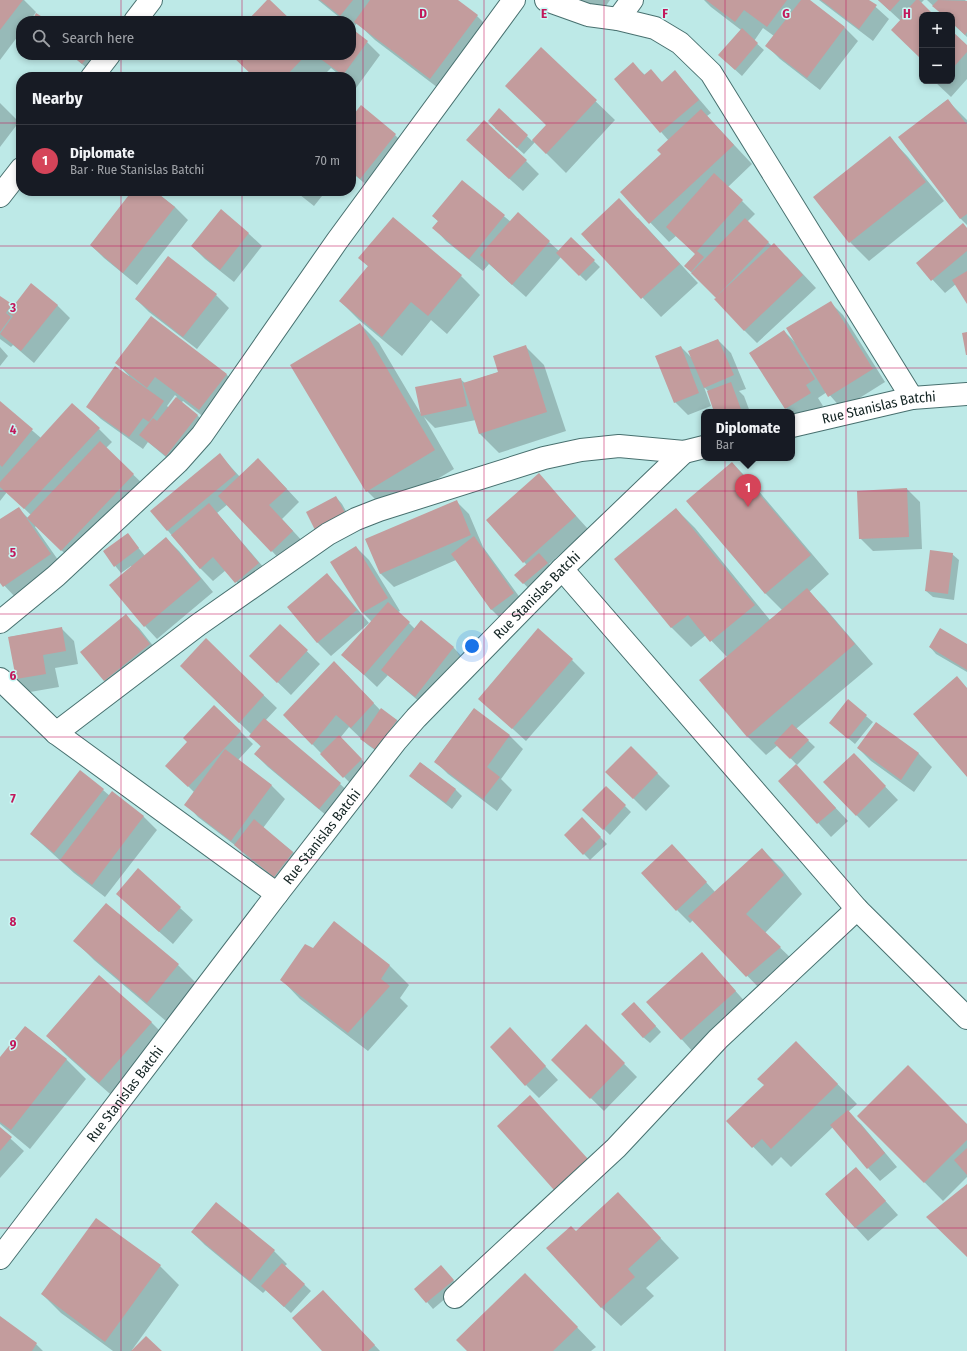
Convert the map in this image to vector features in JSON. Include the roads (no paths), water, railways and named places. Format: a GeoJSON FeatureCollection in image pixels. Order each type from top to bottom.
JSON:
{"type":"FeatureCollection","features":[{"type":"Feature","properties":{"kind":"street"},"geometry":{"type":"LineString","coordinates":[[139,16],[152,0]]}},
{"type":"Feature","properties":{"kind":"street"},"geometry":{"type":"LineString","coordinates":[[0,622],[56,576],[91,544],[178,462],[202,435],[337,241],[514,0]]}},
{"type":"Feature","properties":{"kind":"street"},"geometry":{"type":"LineString","coordinates":[[546,0],[588,15],[618,18],[655,28],[680,43],[711,73],[912,398]]}},
{"type":"Feature","properties":{"kind":"street"},"geometry":{"type":"LineString","coordinates":[[618,18],[632,0]]}},
{"type":"Feature","properties":{"kind":"street"},"geometry":{"type":"LineString","coordinates":[[96,72],[105,60]]}},
{"type":"Feature","properties":{"kind":"street"},"geometry":{"type":"LineString","coordinates":[[0,196],[16,175]]}},
{"type":"Feature","properties":{"kind":"street","name":"Rue Stanislas Batchi"},"geometry":{"type":"LineString","coordinates":[[795,425],[912,398],[967,394]]}},
{"type":"Feature","properties":{"kind":"street","name":"Rue Stanislas Batchi"},"geometry":{"type":"LineString","coordinates":[[56,733],[198,625],[328,534],[356,519],[379,510],[536,460],[581,450],[619,446],[694,450]]}},
{"type":"Feature","properties":{"kind":"street","name":"Rue Stanislas Batchi"},"geometry":{"type":"LineString","coordinates":[[0,1258],[277,894],[396,741],[416,718],[562,569],[694,450]]}},
{"type":"Feature","properties":{"kind":"street"},"geometry":{"type":"LineString","coordinates":[[562,569],[858,909],[967,1018]]}},
{"type":"Feature","properties":{"kind":"street"},"geometry":{"type":"LineString","coordinates":[[0,679],[56,733],[277,894]]}},
{"type":"Feature","properties":{"kind":"street"},"geometry":{"type":"LineString","coordinates":[[455,1297],[616,1148],[718,1039],[858,909]]}},
{"type":"Feature","properties":{"kind":"place","name":"Diplomate"},"geometry":{"type":"Point","coordinates":[748,507]}}]}
